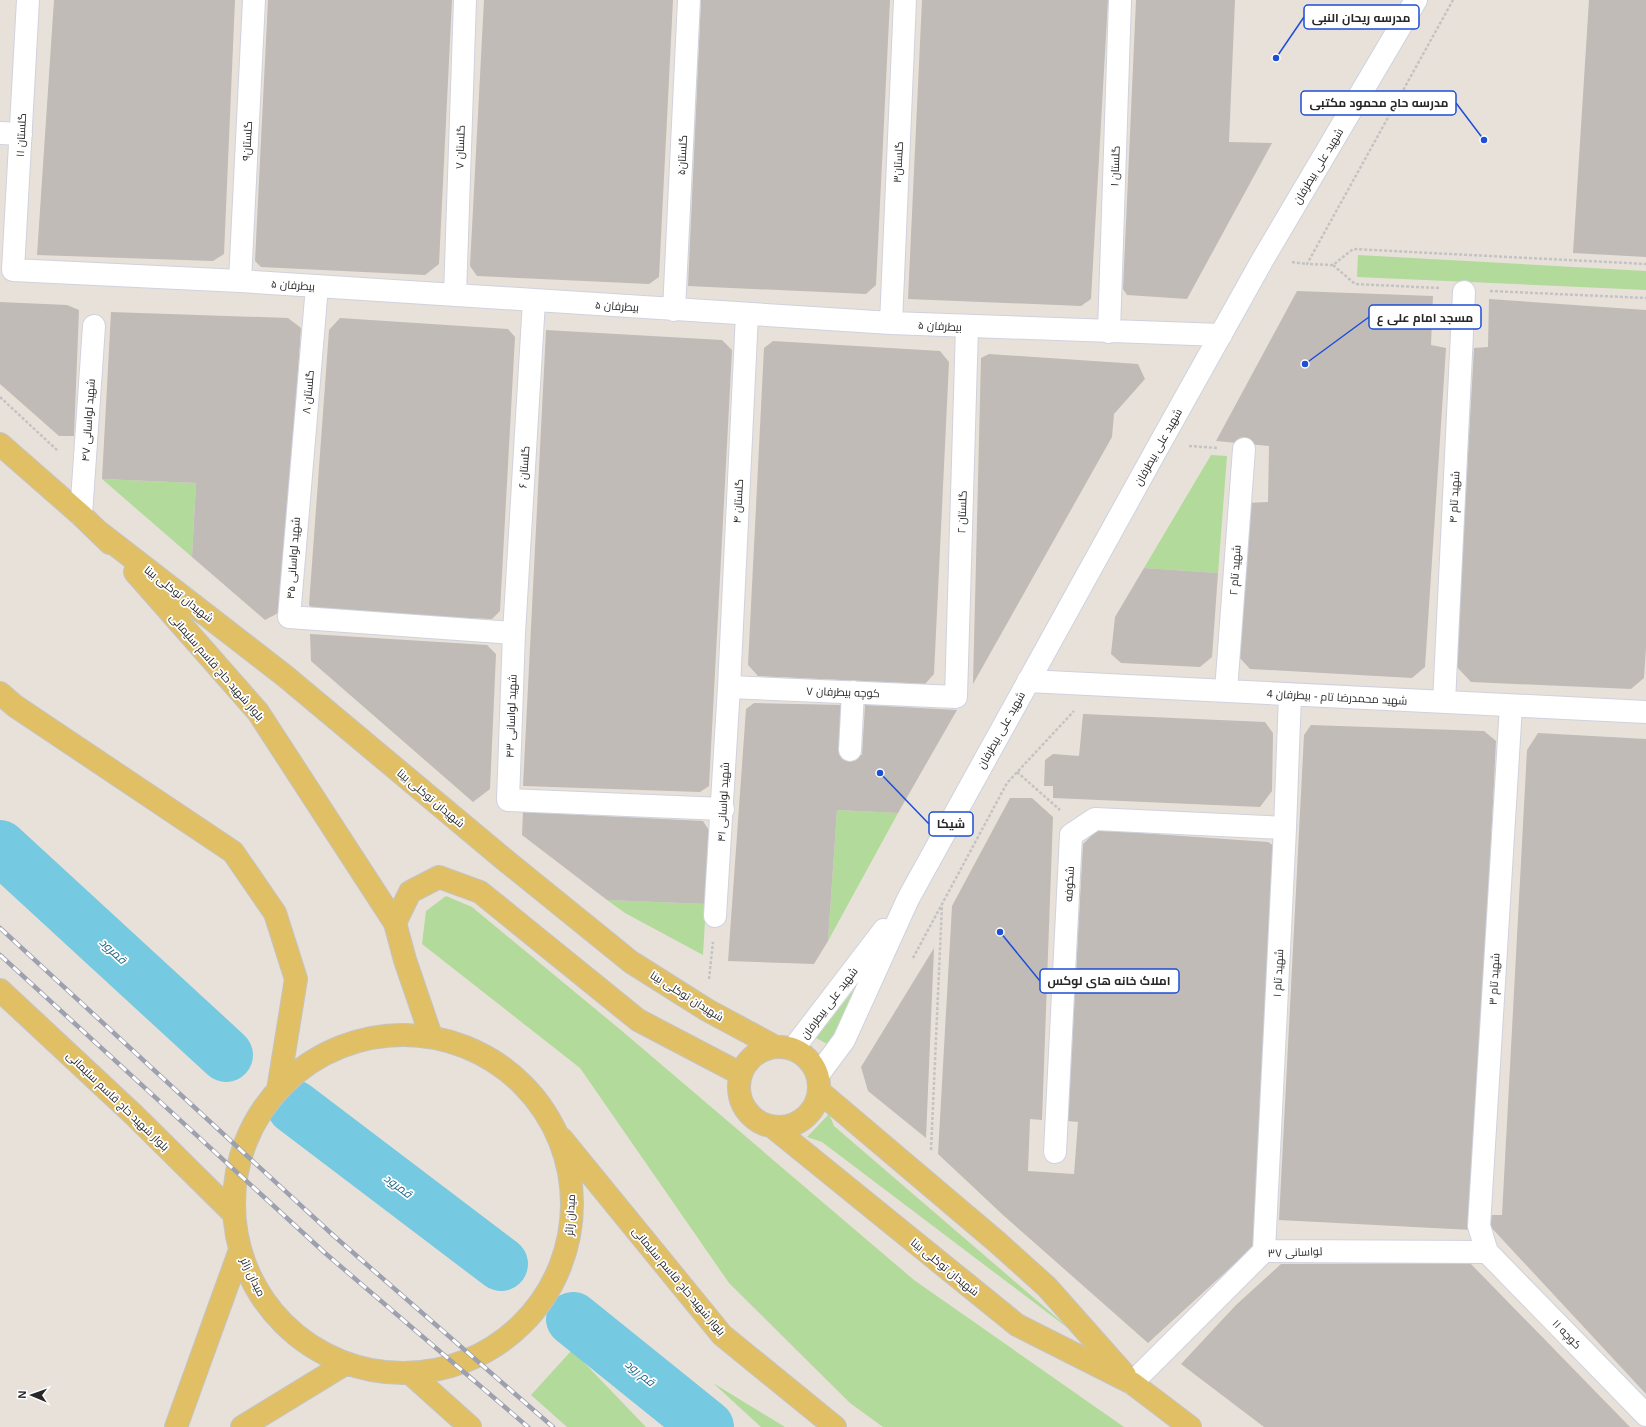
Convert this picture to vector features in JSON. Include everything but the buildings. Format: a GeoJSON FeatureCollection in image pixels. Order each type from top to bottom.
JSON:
{"type":"FeatureCollection","features":[{"type":"Feature","properties":{"kind":"main road","name":"بلوار شهید حاج قاسم سلیمانی"},"geometry":{"type":"LineString","coordinates":[[0,444],[100,532],[258,712],[395,923],[405,960],[431,1036]]}},
{"type":"Feature","properties":{"kind":"main road","name":"شهیدان توکلی بینا"},"geometry":{"type":"LineString","coordinates":[[100,532],[285,676],[505,860],[631,962],[706,1010],[784,1048]]}},
{"type":"Feature","properties":{"kind":"main road"},"geometry":{"type":"LineString","coordinates":[[0,694],[15,706],[233,852],[275,913],[296,979],[278,1090]]}},
{"type":"Feature","properties":{"kind":"main road"},"geometry":{"type":"LineString","coordinates":[[395,923],[410,892],[439,877],[480,892],[638,1020],[741,1074]]}},
{"type":"Feature","properties":{"kind":"main road","name":"بلوار شهید حاج قاسم سلیمانی"},"geometry":{"type":"LineString","coordinates":[[0,990],[134,1115],[234,1214]]}},
{"type":"Feature","properties":{"kind":"main road","name":"میدان زائر"},"geometry":{"type":"LineString","coordinates":[[375,1036],[431,1036],[483,1053],[527,1087],[557,1132],[572,1186],[569,1241],[548,1292],[512,1334],[465,1363],[411,1374],[378,1372],[345,1364],[299,1338],[262,1299],[240,1250],[234,1214],[237,1169],[252,1127],[278,1090],[322,1055],[375,1036]]}},
{"type":"Feature","properties":{"kind":"main road"},"geometry":{"type":"LineString","coordinates":[[784,1048],[798,1051],[811,1061],[819,1084],[815,1107],[804,1120],[790,1126],[774,1128],[760,1123],[749,1114],[742,1102],[739,1088],[741,1074],[748,1061],[760,1051],[784,1048]]}},
{"type":"Feature","properties":{"kind":"main road","name":"شهیدان توکلی بینا"},"geometry":{"type":"LineString","coordinates":[[819,1084],[1047,1287],[1132,1383]]}},
{"type":"Feature","properties":{"kind":"main road","name":"شهیدان توکلی بینا"},"geometry":{"type":"LineString","coordinates":[[774,1128],[1017,1325],[1132,1383],[1190,1427]]}},
{"type":"Feature","properties":{"kind":"main road","name":"بلوار شهید حاج قاسم سلیمانی"},"geometry":{"type":"LineString","coordinates":[[557,1132],[722,1335],[835,1427]]}},
{"type":"Feature","properties":{"kind":"main road"},"geometry":{"type":"LineString","coordinates":[[176,1427],[240,1250]]}},
{"type":"Feature","properties":{"kind":"main road"},"geometry":{"type":"LineString","coordinates":[[242,1427],[345,1364]]}},
{"type":"Feature","properties":{"kind":"main road"},"geometry":{"type":"LineString","coordinates":[[411,1374],[470,1427]]}},
{"type":"Feature","properties":{"kind":"street","name":"گلستان ۱۱"},"geometry":{"type":"LineString","coordinates":[[13,270],[10,134],[28,0]]}},
{"type":"Feature","properties":{"kind":"street","name":"گلستان۹"},"geometry":{"type":"LineString","coordinates":[[240,281],[254,0]]}},
{"type":"Feature","properties":{"kind":"street","name":"گلستان ۷"},"geometry":{"type":"LineString","coordinates":[[455,295],[465,0]]}},
{"type":"Feature","properties":{"kind":"street","name":"گلستان۵"},"geometry":{"type":"LineString","coordinates":[[674,310],[690,0]]}},
{"type":"Feature","properties":{"kind":"street","name":"گلستان۳"},"geometry":{"type":"LineString","coordinates":[[891,324],[905,0]]}},
{"type":"Feature","properties":{"kind":"street","name":"گلستان ۱"},"geometry":{"type":"LineString","coordinates":[[1109,332],[1120,0]]}},
{"type":"Feature","properties":{"kind":"street","name":"شهید علی بیطرفان"},"geometry":{"type":"LineString","coordinates":[[819,1084],[844,1040],[908,899],[1028,681],[1263,259],[1416,0]]}},
{"type":"Feature","properties":{"kind":"street","name":"بیطرفان ۵"},"geometry":{"type":"LineString","coordinates":[[13,270],[240,281],[891,324],[1221,335]]}},
{"type":"Feature","properties":{"kind":"street","name":"گلستان ۸"},"geometry":{"type":"LineString","coordinates":[[298,499],[318,286]]}},
{"type":"Feature","properties":{"kind":"street","name":"شهید تام ۴"},"geometry":{"type":"LineString","coordinates":[[1444,702],[1464,292]]}},
{"type":"Feature","properties":{"kind":"street","name":"گلستان ۶"},"geometry":{"type":"LineString","coordinates":[[514,633],[534,301]]}},
{"type":"Feature","properties":{"kind":"street","name":"گلستان ۴"},"geometry":{"type":"LineString","coordinates":[[729,687],[747,314]]}},
{"type":"Feature","properties":{"kind":"street","name":"شهید لواسانی ۴۷"},"geometry":{"type":"LineString","coordinates":[[81,515],[94,326]]}},
{"type":"Feature","properties":{"kind":"street","name":"گلستان ۲"},"geometry":{"type":"LineString","coordinates":[[956,697],[968,327]]}},
{"type":"Feature","properties":{"kind":"street","name":"شهید تام ۲"},"geometry":{"type":"LineString","coordinates":[[1226,691],[1244,449]]}},
{"type":"Feature","properties":{"kind":"street","name":"شهید لواسانی ۴۵"},"geometry":{"type":"LineString","coordinates":[[298,499],[289,617],[514,633]]}},
{"type":"Feature","properties":{"kind":"street","name":"شهید لواسانی ۴۳"},"geometry":{"type":"LineString","coordinates":[[514,633],[508,800],[723,809]]}},
{"type":"Feature","properties":{"kind":"street","name":"شهید محمدرضا تام - بیطرفان 4"},"geometry":{"type":"LineString","coordinates":[[1028,681],[1097,686],[1646,712]]}},
{"type":"Feature","properties":{"kind":"street","name":"کوچه بیطرفان ۷"},"geometry":{"type":"LineString","coordinates":[[729,687],[956,697]]}},
{"type":"Feature","properties":{"kind":"street","name":"شهید لواسانی ۴۱"},"geometry":{"type":"LineString","coordinates":[[715,916],[723,809],[729,687]]}},
{"type":"Feature","properties":{"kind":"street"},"geometry":{"type":"LineString","coordinates":[[850,750],[853,692]]}},
{"type":"Feature","properties":{"kind":"street","name":"شهید تام ۱"},"geometry":{"type":"LineString","coordinates":[[1264,1251],[1285,828],[1290,695]]}},
{"type":"Feature","properties":{"kind":"street","name":"شهید تام ۳"},"geometry":{"type":"LineString","coordinates":[[1487,1252],[1479,1226],[1510,706]]}},
{"type":"Feature","properties":{"kind":"street","name":"شکوفه"},"geometry":{"type":"LineString","coordinates":[[1055,1152],[1071,835],[1095,819],[1285,828]]}},
{"type":"Feature","properties":{"kind":"street","name":"شهید علی بیطرفان"},"geometry":{"type":"LineString","coordinates":[[784,1048],[908,899]]}},
{"type":"Feature","properties":{"kind":"street","name":"لواسانی ۳۷"},"geometry":{"type":"LineString","coordinates":[[1132,1383],[1264,1251],[1487,1252]]}},
{"type":"Feature","properties":{"kind":"street","name":"کوچه ۱۱"},"geometry":{"type":"LineString","coordinates":[[1487,1252],[1646,1415]]}},
{"type":"Feature","properties":{"kind":"path"},"geometry":{"type":"LineString","coordinates":[[1441,288],[1355,284],[1333,265],[1307,264],[1453,0]]}},
{"type":"Feature","properties":{"kind":"path"},"geometry":{"type":"LineString","coordinates":[[1333,265],[1353,249],[1646,264]]}},
{"type":"Feature","properties":{"kind":"path"},"geometry":{"type":"LineString","coordinates":[[1488,291],[1646,298]]}},
{"type":"Feature","properties":{"kind":"path"},"geometry":{"type":"LineString","coordinates":[[1159,445],[1244,449]]}},
{"type":"Feature","properties":{"kind":"path"},"geometry":{"type":"LineString","coordinates":[[912,959],[1007,783],[1097,686]]}},
{"type":"Feature","properties":{"kind":"path"},"geometry":{"type":"LineString","coordinates":[[1017,772],[1081,829]]}},
{"type":"Feature","properties":{"kind":"path"},"geometry":{"type":"LineString","coordinates":[[931,1155],[942,904]]}},
{"type":"Feature","properties":{"kind":"path"},"geometry":{"type":"LineString","coordinates":[[706,1010],[715,916]]}},
{"type":"Feature","properties":{"kind":"green space"},"geometry":{"type":"Polygon","coordinates":[[[1358,255],[1646,271],[1646,290],[1357,277],[1358,255]]]}},
{"type":"Feature","properties":{"kind":"green space"},"geometry":{"type":"Polygon","coordinates":[[[1211,455],[1227,456],[1218,573],[1144,568],[1211,455]]]}},
{"type":"Feature","properties":{"kind":"green space"},"geometry":{"type":"Polygon","coordinates":[[[102,479],[196,483],[192,557],[102,479]]]}},
{"type":"Feature","properties":{"kind":"green space"},"geometry":{"type":"Polygon","coordinates":[[[837,810],[898,813],[828,941],[837,810]]]}},
{"type":"Feature","properties":{"kind":"green space"},"geometry":{"type":"Polygon","coordinates":[[[446,896],[472,907],[622,1031],[914,1280],[1124,1427],[883,1427],[850,1403],[729,1283],[580,1068],[422,944],[426,911],[446,896]]]}},
{"type":"Feature","properties":{"kind":"green space"},"geometry":{"type":"Polygon","coordinates":[[[607,900],[706,904],[703,955],[625,913],[607,900]]]}},
{"type":"Feature","properties":{"kind":"green space"},"geometry":{"type":"Polygon","coordinates":[[[878,959],[831,1046],[816,1038],[878,959]]]}},
{"type":"Feature","properties":{"kind":"green space"},"geometry":{"type":"Polygon","coordinates":[[[829,1114],[834,1126],[1077,1335],[822,1142],[807,1137],[829,1114]]]}},
{"type":"Feature","properties":{"kind":"green space"},"geometry":{"type":"Polygon","coordinates":[[[572,1350],[646,1427],[567,1427],[531,1395],[572,1350]]]}},
{"type":"Feature","properties":{"kind":"green space"},"geometry":{"type":"Polygon","coordinates":[[[713,1383],[785,1427],[761,1427],[713,1383]]]}},
{"type":"Feature","properties":{"kind":"waterway","name":"قمرود"},"geometry":{"type":"LineString","coordinates":[[0,847],[226,1055]]}},
{"type":"Feature","properties":{"kind":"waterway","name":"قمرود"},"geometry":{"type":"LineString","coordinates":[[294,1107],[501,1264]]}},
{"type":"Feature","properties":{"kind":"waterway","name":"قم رود"},"geometry":{"type":"LineString","coordinates":[[573,1319],[707,1427]]}},
{"type":"Feature","properties":{"kind":"railway"},"geometry":{"type":"LineString","coordinates":[[0,928],[334,1236],[553,1427]]}},
{"type":"Feature","properties":{"kind":"railway"},"geometry":{"type":"LineString","coordinates":[[0,955],[325,1253],[528,1427]]}},
{"type":"Feature","properties":{"kind":"place","name":"مدرسه ریحان النبی"},"geometry":{"type":"Point","coordinates":[1276,58]}},
{"type":"Feature","properties":{"kind":"place","name":"مدرسه حاج محمود مکتبی"},"geometry":{"type":"Point","coordinates":[1484,140]}},
{"type":"Feature","properties":{"kind":"place","name":"مسجد امام علی ع"},"geometry":{"type":"Point","coordinates":[1305,364]}},
{"type":"Feature","properties":{"kind":"place","name":"شیکا"},"geometry":{"type":"Point","coordinates":[880,773]}},
{"type":"Feature","properties":{"kind":"place","name":"املاک خانه های لوکس"},"geometry":{"type":"Point","coordinates":[1000,932]}}]}
